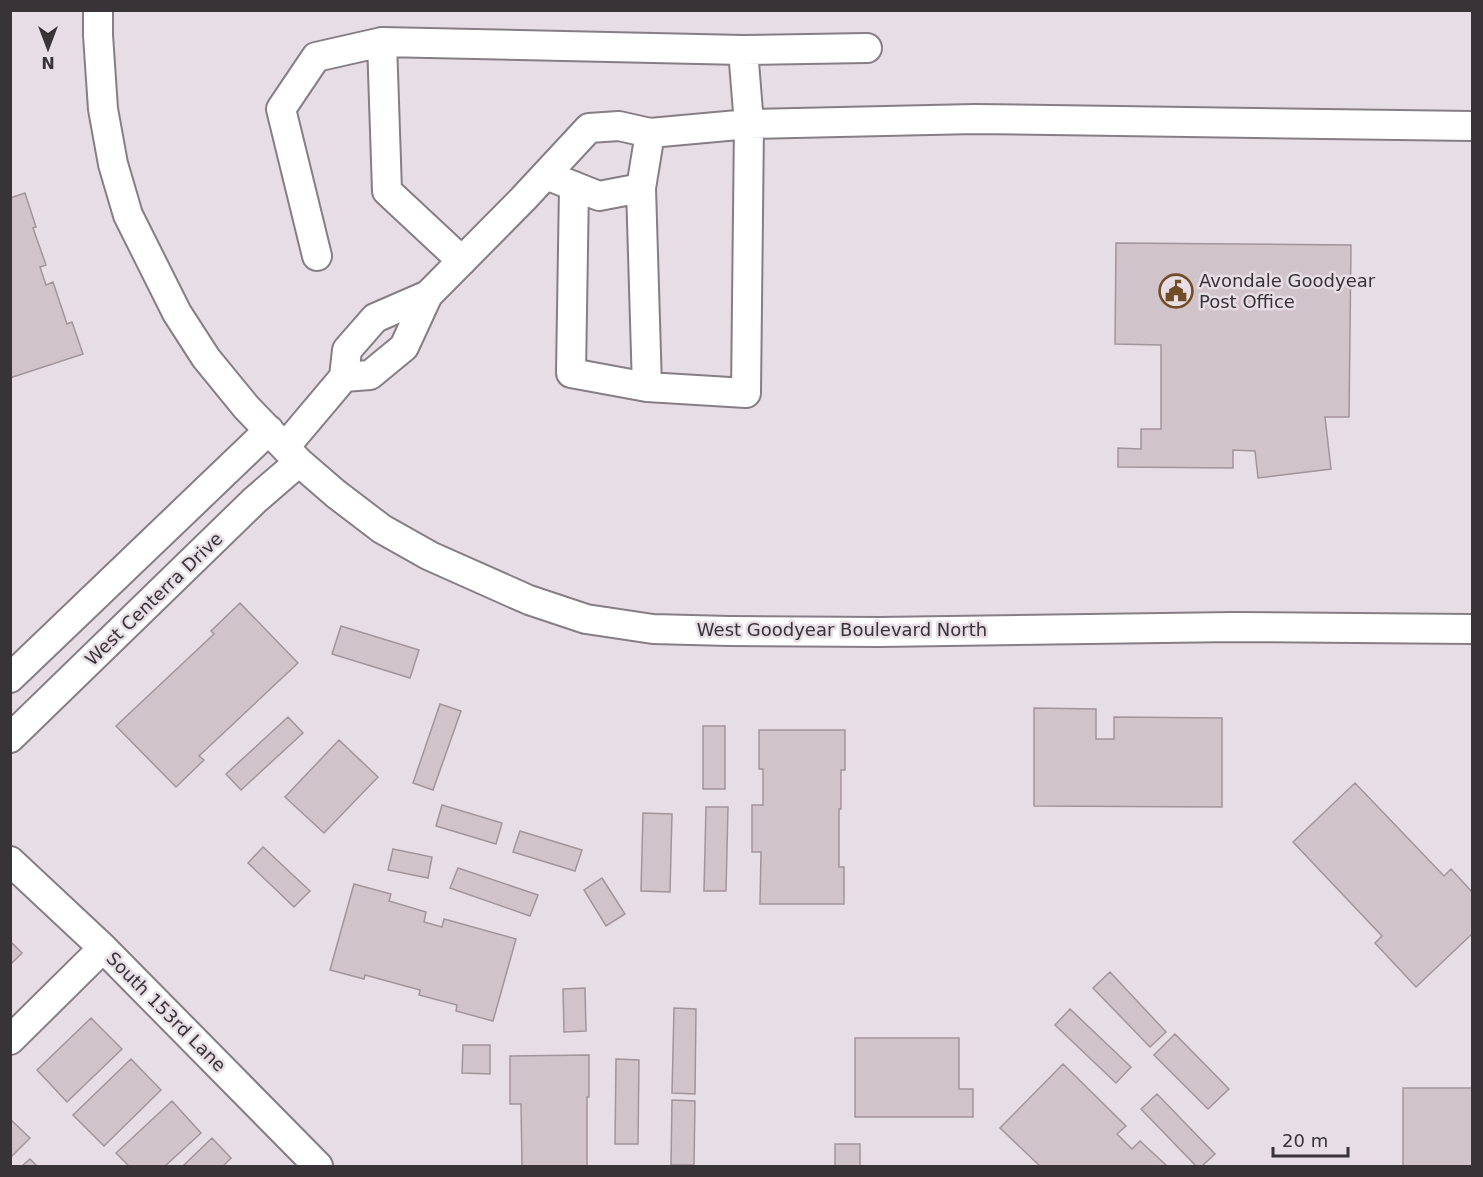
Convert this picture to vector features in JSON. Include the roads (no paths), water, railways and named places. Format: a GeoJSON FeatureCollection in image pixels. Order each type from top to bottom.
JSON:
{"type":"FeatureCollection","features":[{"type":"Feature","properties":{"kind":"street","name":"West Goodyear Boulevard North"},"geometry":{"type":"LineString","coordinates":[[98,10],[103,109],[113,164],[128,215],[177,314],[206,358],[246,407],[284,446],[336,494],[382,529],[430,556],[529,600],[586,619],[653,629],[867,632],[1234,627],[1473,629]]}},
{"type":"Feature","properties":{"kind":"street"},"geometry":{"type":"LineString","coordinates":[[382,42],[387,191],[462,261]]}},
{"type":"Feature","properties":{"kind":"street"},"geometry":{"type":"LineString","coordinates":[[317,256],[281,110],[316,57],[382,42],[743,50],[867,48]]}},
{"type":"Feature","properties":{"kind":"street"},"geometry":{"type":"LineString","coordinates":[[574,186],[571,374],[647,387],[746,393],[749,124],[743,50]]}},
{"type":"Feature","properties":{"kind":"street"},"geometry":{"type":"LineString","coordinates":[[344,377],[370,375],[404,347],[428,295],[589,128],[619,126],[650,133],[749,124],[975,119],[1473,126]]}},
{"type":"Feature","properties":{"kind":"street"},"geometry":{"type":"LineString","coordinates":[[647,387],[641,188],[650,133]]}},
{"type":"Feature","properties":{"kind":"street"},"geometry":{"type":"LineString","coordinates":[[546,175],[599,196],[641,188]]}},
{"type":"Feature","properties":{"kind":"street"},"geometry":{"type":"LineString","coordinates":[[10,678],[284,446],[344,377],[347,350],[375,318],[428,295]]}},
{"type":"Feature","properties":{"kind":"street"},"geometry":{"type":"LineString","coordinates":[[375,318],[404,347]]}},
{"type":"Feature","properties":{"kind":"street","name":"West Centerra Drive"},"geometry":{"type":"LineString","coordinates":[[10,738],[255,500],[284,446]]}},
{"type":"Feature","properties":{"kind":"street","name":"South 153rd Lane"},"geometry":{"type":"LineString","coordinates":[[10,861],[103,948],[318,1167]]}},
{"type":"Feature","properties":{"kind":"street"},"geometry":{"type":"LineString","coordinates":[[10,1040],[103,948]]}},
{"type":"Feature","properties":{"kind":"place","name":"Avondale Goodyear Post Office"},"geometry":{"type":"Point","coordinates":[1176,291]}}]}
